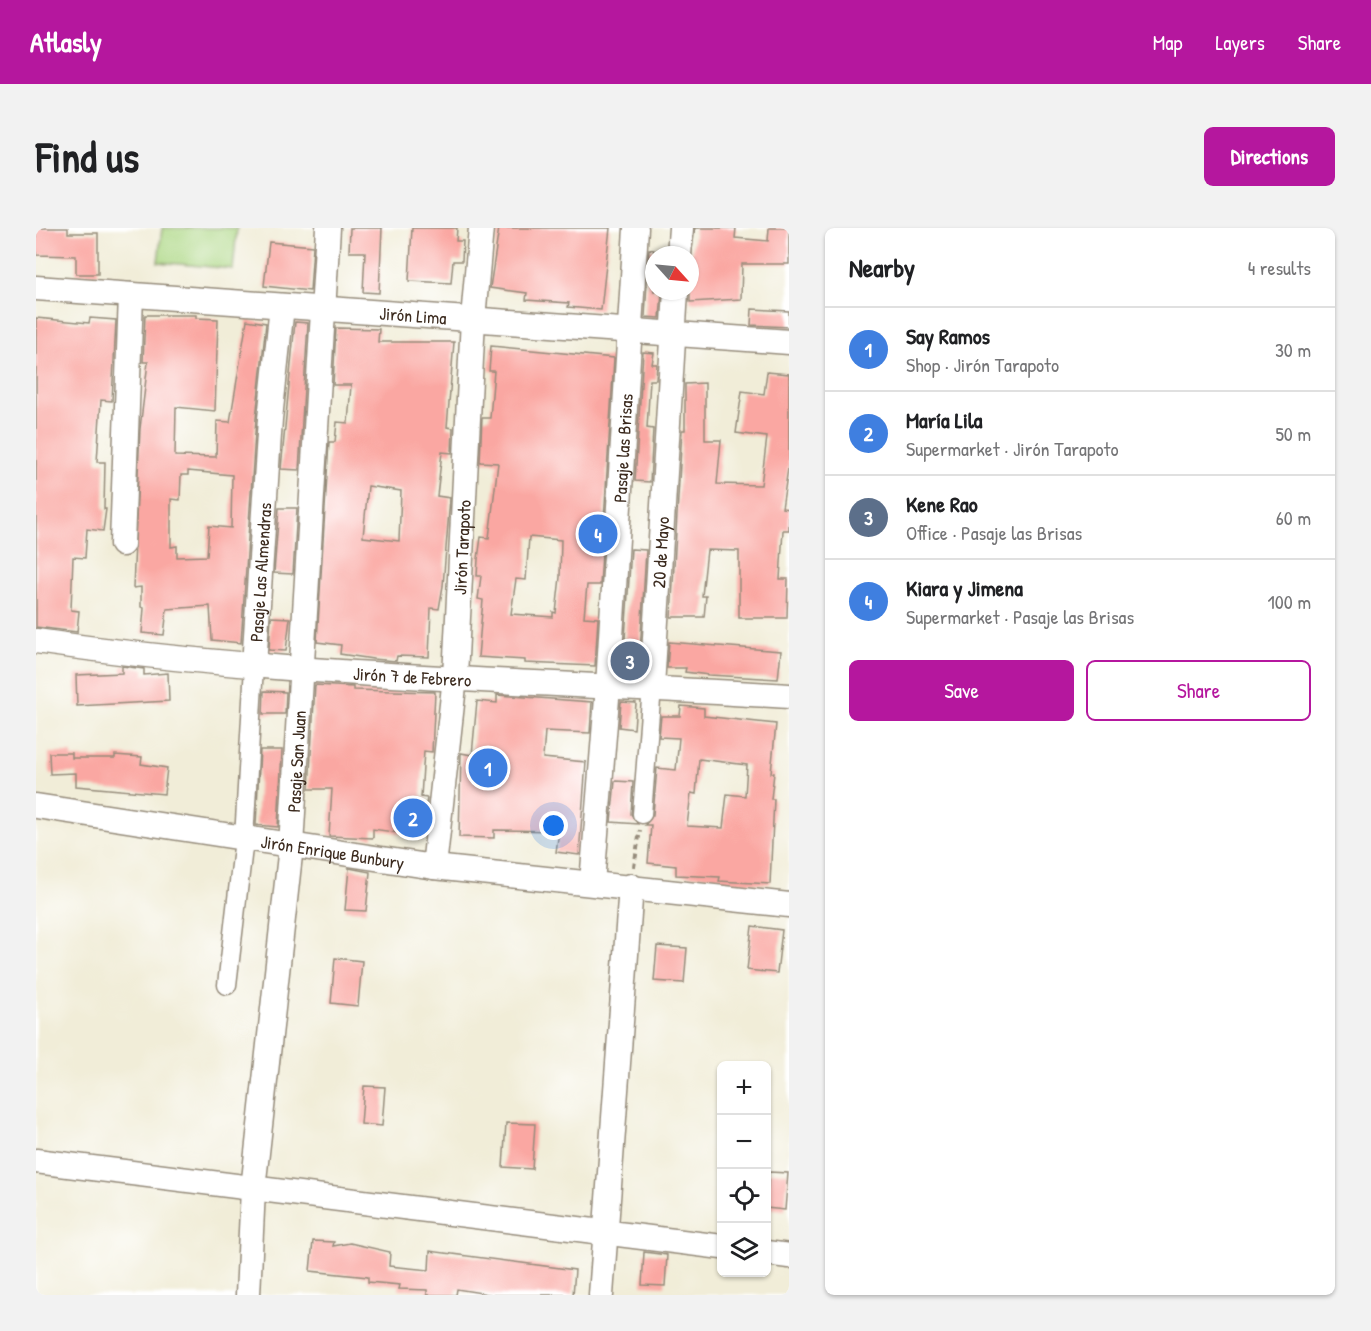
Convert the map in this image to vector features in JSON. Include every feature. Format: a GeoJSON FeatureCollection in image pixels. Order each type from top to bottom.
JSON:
{"type":"FeatureCollection","features":[{"type":"Feature","properties":{"kind":"street","name":"Pasaje San Juan"},"geometry":{"type":"LineString","coordinates":[[248,1295],[253,1190],[291,846],[328,228]]}},
{"type":"Feature","properties":{"kind":"street","name":"Jirón Tarapoto"},"geometry":{"type":"LineString","coordinates":[[434,867],[455,677],[473,319],[481,228]]}},
{"type":"Feature","properties":{"kind":"street","name":"Pasaje las Brisas"},"geometry":{"type":"LineString","coordinates":[[592,883],[608,686],[636,228]]}},
{"type":"Feature","properties":{"kind":"street"},"geometry":{"type":"LineString","coordinates":[[680,246],[681,228]]}},
{"type":"Feature","properties":{"kind":"street","name":"Jirón Lima"},"geometry":{"type":"LineString","coordinates":[[36,288],[789,342]]}},
{"type":"Feature","properties":{"kind":"street"},"geometry":{"type":"LineString","coordinates":[[122,544],[131,295]]}},
{"type":"Feature","properties":{"kind":"street","name":"20 de Mayo"},"geometry":{"type":"LineString","coordinates":[[642,814],[675,300]]}},
{"type":"Feature","properties":{"kind":"street","name":"Pasaje Las Almendras"},"geometry":{"type":"LineString","coordinates":[[227,985],[244,839],[270,419],[282,306]]}},
{"type":"Feature","properties":{"kind":"street","name":"Jirón 7 de Febrero"},"geometry":{"type":"LineString","coordinates":[[36,641],[115,653],[300,671],[652,687],[789,696]]}},
{"type":"Feature","properties":{"kind":"street","name":"Jirón Enrique Bunbury"},"geometry":{"type":"LineString","coordinates":[[36,806],[434,867],[789,904]]}},
{"type":"Feature","properties":{"kind":"street"},"geometry":{"type":"LineString","coordinates":[[601,1295],[631,886]]}},
{"type":"Feature","properties":{"kind":"street"},"geometry":{"type":"LineString","coordinates":[[36,1161],[717,1246]]}},
{"type":"Feature","properties":{"kind":"street"},"geometry":{"type":"LineString","coordinates":[[771,1254],[789,1256]]}},
{"type":"Feature","properties":{"kind":"path"},"geometry":{"type":"LineString","coordinates":[[631,886],[642,814]]}},
{"type":"Feature","properties":{"kind":"green space"},"geometry":{"type":"Polygon","coordinates":[[[162,228],[237,228],[233,269],[158,262],[162,228]]]}},
{"type":"Feature","properties":{"kind":"building"},"geometry":{"type":"Polygon","coordinates":[[[36,228],[68,228],[68,233],[98,233],[98,274],[76,274],[76,256],[36,255],[36,228]]]}},
{"type":"Feature","properties":{"kind":"building"},"geometry":{"type":"Polygon","coordinates":[[[350,228],[382,228],[379,293],[363,292],[365,252],[349,252],[350,228]]]}},
{"type":"Feature","properties":{"kind":"building"},"geometry":{"type":"Polygon","coordinates":[[[412,228],[457,228],[456,241],[463,241],[462,261],[453,261],[451,283],[409,281],[412,228]]]}},
{"type":"Feature","properties":{"kind":"building"},"geometry":{"type":"Polygon","coordinates":[[[499,228],[610,228],[601,310],[568,307],[569,303],[526,300],[527,293],[490,288],[499,228]]]}},
{"type":"Feature","properties":{"kind":"building"},"geometry":{"type":"Polygon","coordinates":[[[695,228],[736,228],[735,238],[768,241],[769,228],[789,228],[789,264],[742,264],[741,299],[690,302],[690,300],[699,300],[699,246],[692,246],[695,228]]]}},
{"type":"Feature","properties":{"kind":"building"},"geometry":{"type":"Polygon","coordinates":[[[269,242],[313,246],[310,291],[264,286],[269,242]]]}},
{"type":"Feature","properties":{"kind":"building"},"geometry":{"type":"Polygon","coordinates":[[[646,300],[661,300],[660,318],[645,317],[646,300]]]}},
{"type":"Feature","properties":{"kind":"building"},"geometry":{"type":"Polygon","coordinates":[[[752,309],[789,311],[789,327],[751,325],[752,309]]]}},
{"type":"Feature","properties":{"kind":"building"},"geometry":{"type":"Polygon","coordinates":[[[145,315],[196,315],[196,318],[218,319],[215,411],[176,407],[175,456],[216,457],[217,421],[230,422],[247,320],[266,323],[256,418],[241,643],[212,640],[210,606],[167,609],[164,635],[142,633],[144,608],[141,607],[141,587],[133,588],[140,429],[148,362],[143,362],[145,315]],[[188,471],[188,475],[181,475],[180,500],[171,499],[171,547],[177,546],[177,557],[207,556],[209,526],[231,528],[232,475],[188,471]]]}},
{"type":"Feature","properties":{"kind":"building"},"geometry":{"type":"Polygon","coordinates":[[[36,318],[89,323],[90,318],[116,320],[112,401],[101,400],[97,462],[105,462],[104,509],[106,509],[103,531],[87,529],[85,558],[73,557],[71,610],[79,611],[77,632],[36,627],[36,318]]]}},
{"type":"Feature","properties":{"kind":"building"},"geometry":{"type":"Polygon","coordinates":[[[295,322],[308,323],[299,470],[281,469],[295,322]]]}},
{"type":"Feature","properties":{"kind":"building"},"geometry":{"type":"Polygon","coordinates":[[[336,328],[379,329],[378,342],[454,342],[447,427],[453,428],[452,453],[442,452],[437,496],[450,498],[443,586],[439,609],[431,608],[429,657],[397,656],[396,661],[373,659],[340,654],[341,645],[317,642],[329,442],[335,442],[337,422],[348,423],[351,385],[333,385],[336,328]],[[368,486],[363,537],[399,541],[401,491],[368,486]]]}},
{"type":"Feature","properties":{"kind":"building"},"geometry":{"type":"Polygon","coordinates":[[[491,346],[614,358],[600,585],[587,585],[584,617],[598,618],[595,666],[525,663],[525,660],[478,657],[483,600],[478,599],[481,576],[477,576],[478,559],[481,537],[489,538],[498,463],[480,462],[482,418],[490,418],[494,371],[489,371],[491,346]],[[529,537],[526,580],[516,579],[511,614],[553,617],[553,612],[556,613],[561,540],[529,537]]]}},
{"type":"Feature","properties":{"kind":"building"},"geometry":{"type":"Polygon","coordinates":[[[643,352],[654,353],[652,364],[657,364],[656,380],[650,380],[647,428],[653,429],[650,482],[635,481],[643,352]]]}},
{"type":"Feature","properties":{"kind":"building"},"geometry":{"type":"Polygon","coordinates":[[[767,372],[789,374],[789,462],[782,508],[789,509],[789,530],[783,530],[780,579],[788,579],[787,618],[739,618],[739,551],[707,550],[702,596],[706,596],[704,617],[671,617],[682,430],[685,430],[685,384],[705,383],[705,440],[721,440],[717,484],[761,485],[767,437],[736,433],[742,391],[764,394],[767,372]]]}},
{"type":"Feature","properties":{"kind":"building"},"geometry":{"type":"Polygon","coordinates":[[[279,508],[297,508],[293,574],[274,573],[279,508]]]}},
{"type":"Feature","properties":{"kind":"building"},"geometry":{"type":"Polygon","coordinates":[[[631,549],[646,550],[639,670],[623,669],[631,549]]]}},
{"type":"Feature","properties":{"kind":"building"},"geometry":{"type":"Polygon","coordinates":[[[271,617],[290,618],[286,651],[269,650],[271,617]]]}},
{"type":"Feature","properties":{"kind":"building"},"geometry":{"type":"Polygon","coordinates":[[[669,642],[781,651],[778,679],[709,675],[685,672],[686,668],[667,668],[669,642]]]}},
{"type":"Feature","properties":{"kind":"building"},"geometry":{"type":"Polygon","coordinates":[[[122,666],[144,669],[144,675],[168,673],[169,701],[77,706],[76,675],[122,673],[122,666]]]}},
{"type":"Feature","properties":{"kind":"building"},"geometry":{"type":"Polygon","coordinates":[[[315,685],[353,687],[353,690],[435,692],[432,752],[424,751],[421,797],[427,798],[421,836],[373,829],[373,838],[329,836],[332,789],[309,789],[315,685]]]}},
{"type":"Feature","properties":{"kind":"building"},"geometry":{"type":"Polygon","coordinates":[[[264,691],[286,692],[285,714],[263,714],[264,691]]]}},
{"type":"Feature","properties":{"kind":"building"},"geometry":{"type":"Polygon","coordinates":[[[497,695],[592,702],[590,733],[545,731],[543,758],[586,762],[579,855],[556,852],[559,831],[494,830],[494,838],[459,837],[461,753],[472,755],[477,701],[497,703],[497,695]]]}},
{"type":"Feature","properties":{"kind":"building"},"geometry":{"type":"Polygon","coordinates":[[[621,702],[636,703],[634,729],[619,727],[621,702]]]}},
{"type":"Feature","properties":{"kind":"building"},"geometry":{"type":"Polygon","coordinates":[[[681,706],[704,708],[704,716],[776,724],[771,773],[774,773],[771,799],[774,799],[770,884],[719,881],[720,877],[676,875],[676,866],[648,863],[651,825],[645,825],[653,815],[657,768],[676,770],[679,738],[659,737],[661,716],[680,716],[681,706]],[[699,759],[696,794],[691,793],[687,826],[723,828],[727,794],[745,796],[747,765],[699,759]]]}},
{"type":"Feature","properties":{"kind":"building"},"geometry":{"type":"Polygon","coordinates":[[[260,750],[282,750],[278,827],[256,825],[260,750]]]}},
{"type":"Feature","properties":{"kind":"building"},"geometry":{"type":"Polygon","coordinates":[[[49,753],[72,753],[72,758],[115,758],[115,755],[142,757],[141,764],[167,768],[164,794],[76,786],[76,773],[50,774],[49,753]]]}},
{"type":"Feature","properties":{"kind":"building"},"geometry":{"type":"Polygon","coordinates":[[[615,781],[633,782],[631,814],[638,824],[611,822],[615,781]]]}},
{"type":"Feature","properties":{"kind":"building"},"geometry":{"type":"Polygon","coordinates":[[[349,868],[370,872],[366,911],[345,910],[349,868]]]}},
{"type":"Feature","properties":{"kind":"building"},"geometry":{"type":"Polygon","coordinates":[[[752,926],[782,930],[777,973],[747,970],[752,926]]]}},
{"type":"Feature","properties":{"kind":"building"},"geometry":{"type":"Polygon","coordinates":[[[657,946],[687,948],[684,983],[654,981],[657,946]]]}},
{"type":"Feature","properties":{"kind":"building"},"geometry":{"type":"Polygon","coordinates":[[[335,958],[362,961],[358,1006],[331,1003],[335,958]]]}},
{"type":"Feature","properties":{"kind":"building"},"geometry":{"type":"Polygon","coordinates":[[[364,1086],[385,1087],[382,1126],[361,1124],[364,1086]]]}},
{"type":"Feature","properties":{"kind":"building"},"geometry":{"type":"Polygon","coordinates":[[[506,1123],[535,1124],[532,1169],[503,1167],[506,1123]]]}},
{"type":"Feature","properties":{"kind":"building"},"geometry":{"type":"Polygon","coordinates":[[[771,1172],[788,1173],[785,1210],[771,1209],[771,1172]]]}},
{"type":"Feature","properties":{"kind":"building"},"geometry":{"type":"Polygon","coordinates":[[[313,1241],[334,1242],[333,1246],[350,1243],[390,1252],[389,1266],[429,1270],[430,1251],[575,1270],[573,1295],[494,1295],[457,1289],[456,1295],[427,1295],[427,1290],[399,1289],[400,1285],[368,1282],[368,1277],[310,1271],[313,1241]]]}},
{"type":"Feature","properties":{"kind":"building"},"geometry":{"type":"Polygon","coordinates":[[[644,1252],[667,1255],[665,1286],[642,1285],[644,1252]]]}},
{"type":"Feature","properties":{"kind":"place","name":"Kiara y Jimena"},"geometry":{"type":"Point","coordinates":[598,534]}},
{"type":"Feature","properties":{"kind":"place","name":"Kene Rao"},"geometry":{"type":"Point","coordinates":[630,661]}},
{"type":"Feature","properties":{"kind":"place","name":"Say Ramos"},"geometry":{"type":"Point","coordinates":[488,768]}},
{"type":"Feature","properties":{"kind":"place","name":"María Lila"},"geometry":{"type":"Point","coordinates":[413,818]}}]}
